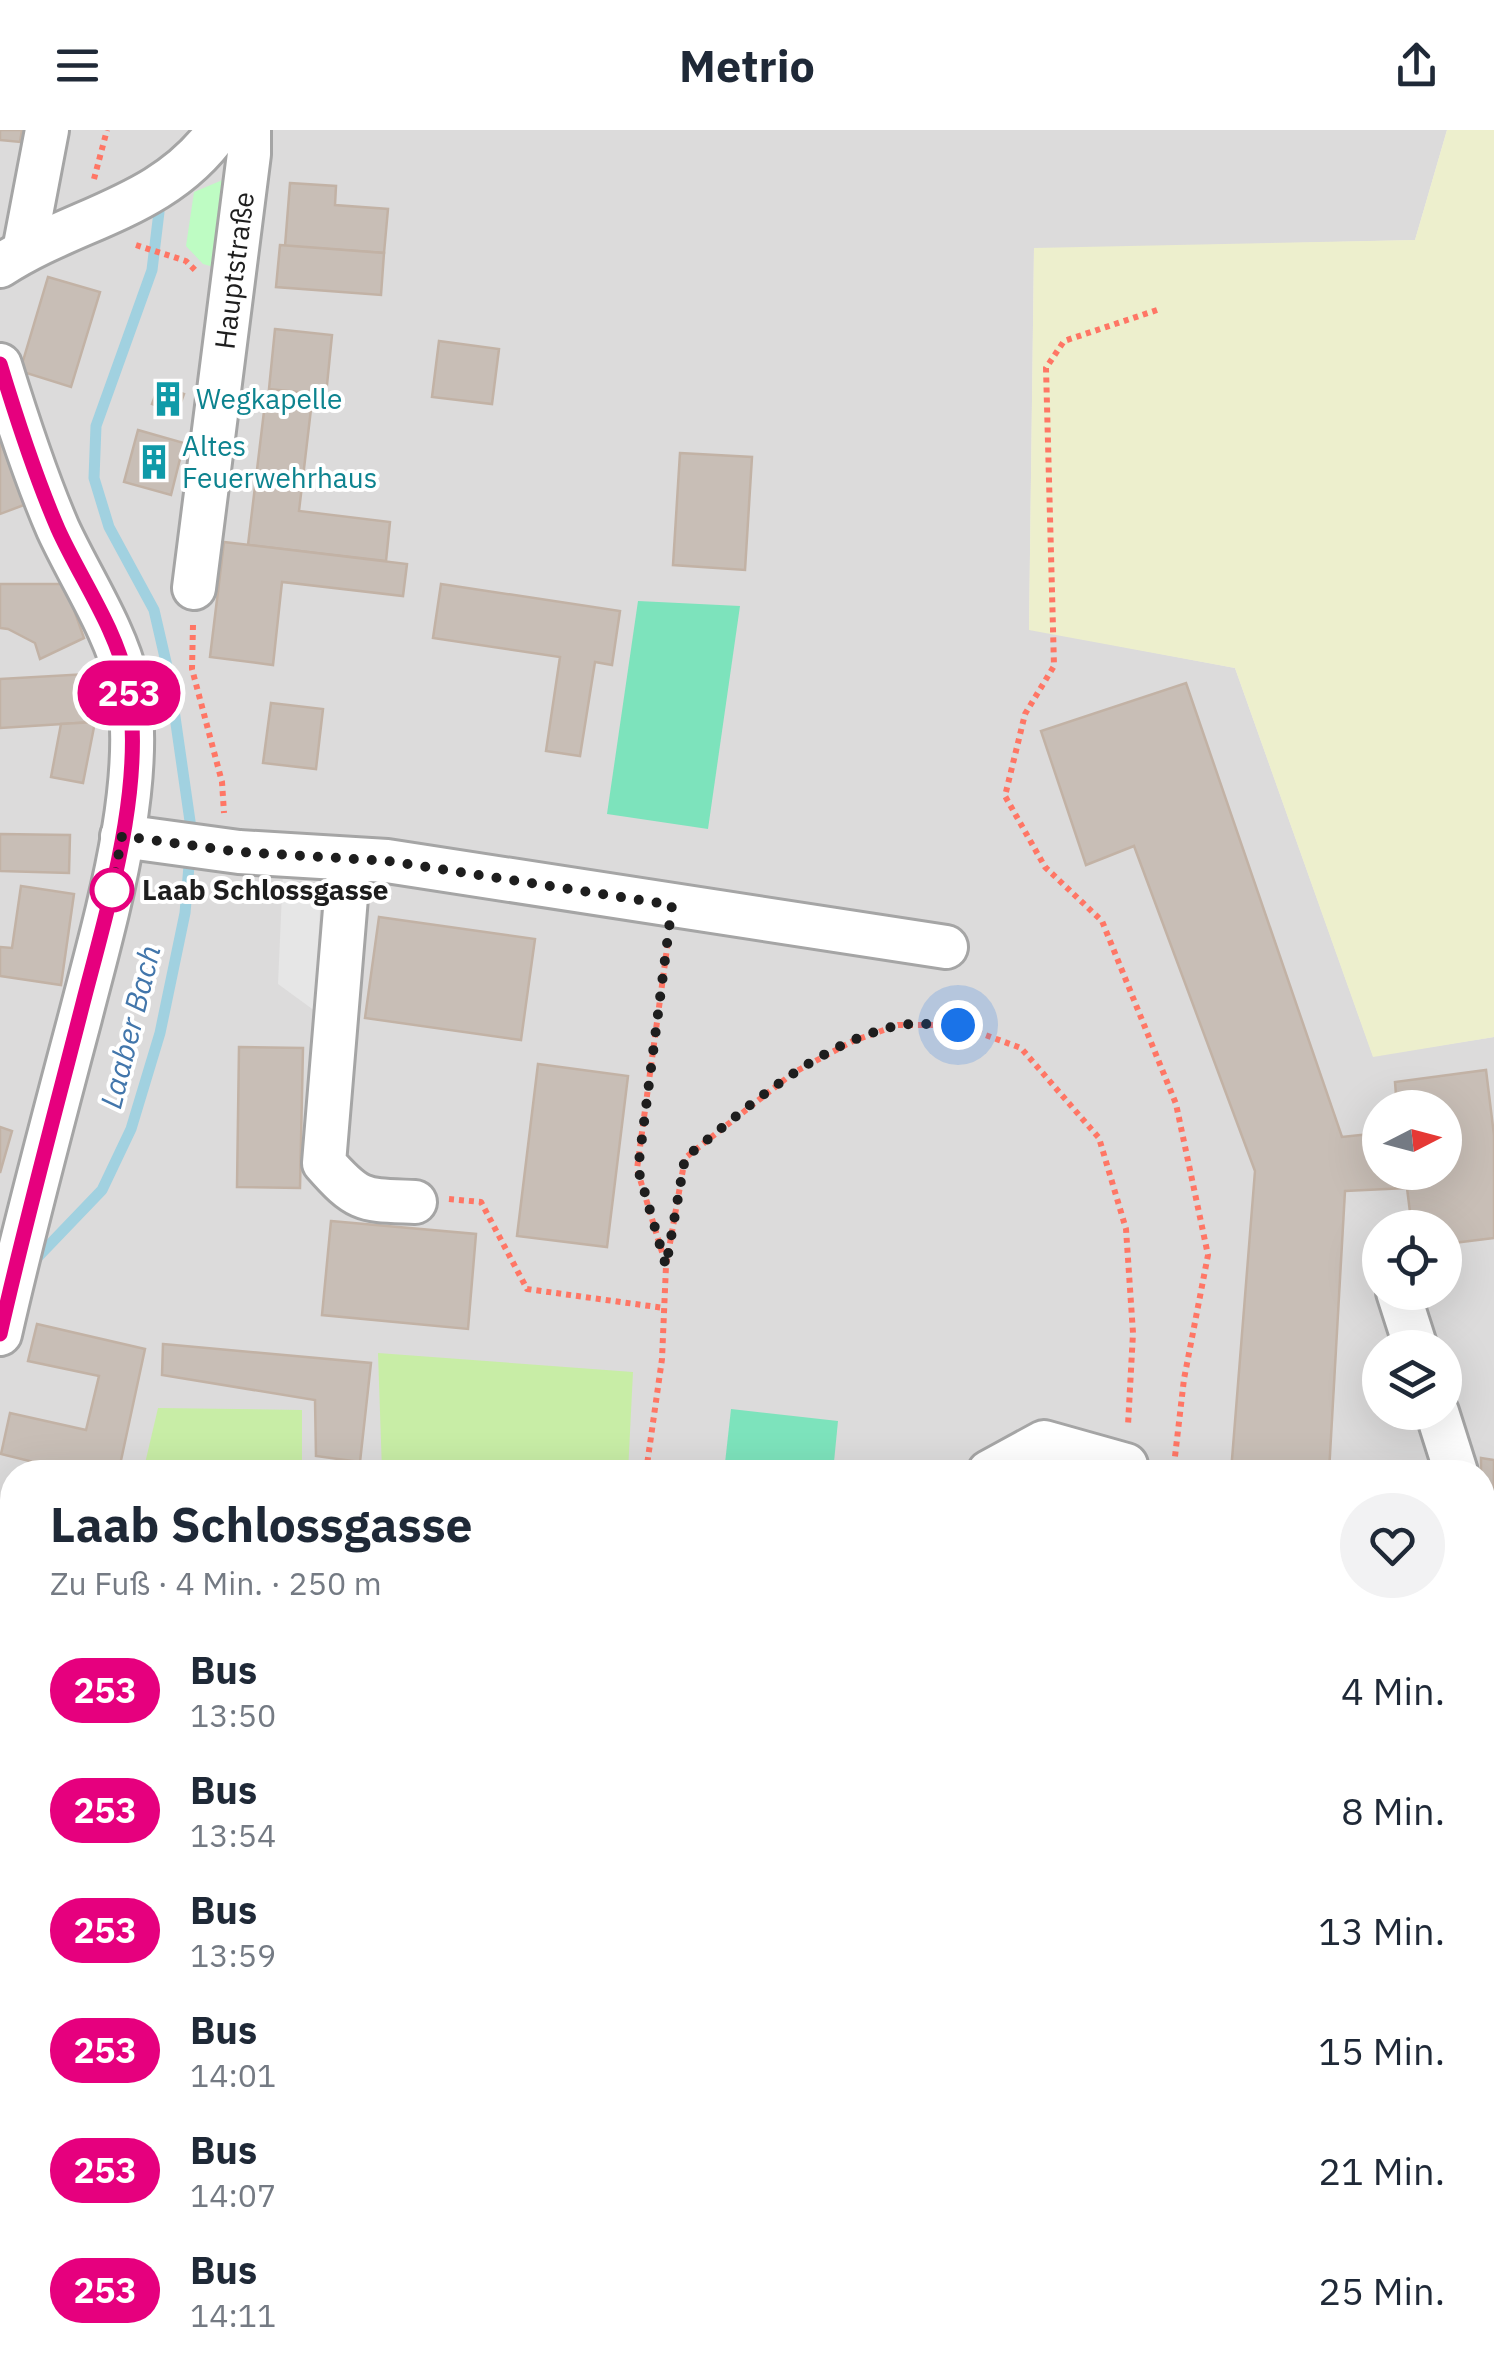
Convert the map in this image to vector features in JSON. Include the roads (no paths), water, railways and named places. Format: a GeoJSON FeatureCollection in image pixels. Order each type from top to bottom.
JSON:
{"type":"FeatureCollection","features":[{"type":"Feature","properties":{"kind":"street"},"geometry":{"type":"LineString","coordinates":[[12,258],[47,130]]}},
{"type":"Feature","properties":{"kind":"street"},"geometry":{"type":"LineString","coordinates":[[12,258],[130,226],[151,194],[219,130]]}},
{"type":"Feature","properties":{"kind":"street","name":"Hauptstraße"},"geometry":{"type":"LineString","coordinates":[[194,588],[249,154],[248,130]]}},
{"type":"Feature","properties":{"kind":"street"},"geometry":{"type":"LineString","coordinates":[[0,364],[57,527],[126,676],[131,756],[112,890],[0,1334]]}},
{"type":"Feature","properties":{"kind":"street"},"geometry":{"type":"LineString","coordinates":[[122,836],[200,847],[388,861],[946,947]]}},
{"type":"Feature","properties":{"kind":"street"},"geometry":{"type":"LineString","coordinates":[[348,860],[324,1163],[348,1190],[371,1200],[415,1202]]}},
{"type":"Feature","properties":{"kind":"street"},"geometry":{"type":"LineString","coordinates":[[1443,1430],[1452,1460]]}},
{"type":"Feature","properties":{"kind":"street"},"geometry":{"type":"LineString","coordinates":[[1012,1460],[1044,1442],[1105,1460]]}},
{"type":"Feature","properties":{"kind":"waterway","name":"Laaber Bach"},"geometry":{"type":"LineString","coordinates":[[159,212],[152,270],[96,426],[94,478],[109,527],[154,610],[169,675],[192,835]]}},
{"type":"Feature","properties":{"kind":"waterway","name":"Laaber Bach"},"geometry":{"type":"LineString","coordinates":[[32,1263],[102,1190],[131,1129],[160,1033],[185,913],[190,854]]}},
{"type":"Feature","properties":{"kind":"place","name":"Wegkapelle"},"geometry":{"type":"Point","coordinates":[168,399]}},
{"type":"Feature","properties":{"kind":"place","name":"Altes Feuerwehrhaus"},"geometry":{"type":"Point","coordinates":[154,462]}},
{"type":"Feature","properties":{"kind":"place","name":"Laab Schlossgasse"},"geometry":{"type":"Point","coordinates":[112,890]}}]}
